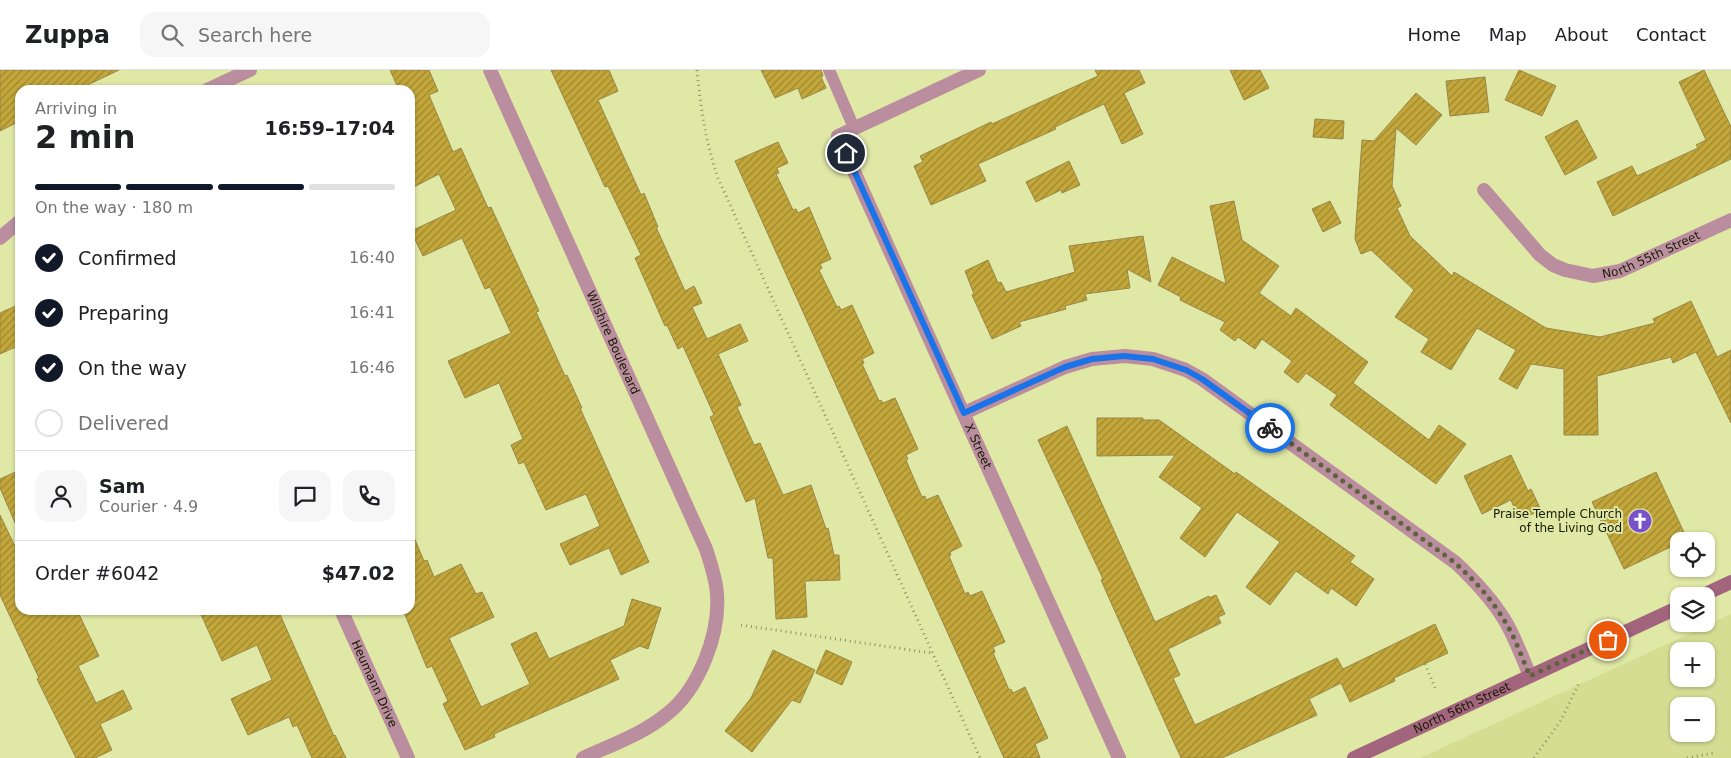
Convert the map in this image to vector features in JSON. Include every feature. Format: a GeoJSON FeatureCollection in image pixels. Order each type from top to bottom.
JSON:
{"type":"FeatureCollection","features":[{"type":"Feature","properties":{"kind":"main road"},"geometry":{"type":"LineString","coordinates":[[1715,589],[1731,582]]}},
{"type":"Feature","properties":{"kind":"main road","name":"North 56th Street"},"geometry":{"type":"LineString","coordinates":[[1354,758],[1670,611]]}},
{"type":"Feature","properties":{"kind":"street"},"geometry":{"type":"LineString","coordinates":[[218,85],[250,70]]}},
{"type":"Feature","properties":{"kind":"street","name":"Wilshire Boulevard"},"geometry":{"type":"LineString","coordinates":[[490,70],[706,550],[716,582],[716,618],[709,650],[698,676],[682,699],[669,712],[642,731],[583,758]]}},
{"type":"Feature","properties":{"kind":"street"},"geometry":{"type":"LineString","coordinates":[[854,128],[979,70]]}},
{"type":"Feature","properties":{"kind":"street","name":"X Street"},"geometry":{"type":"LineString","coordinates":[[854,128],[838,136],[1119,758]]}},
{"type":"Feature","properties":{"kind":"street","name":"North 55th Street"},"geometry":{"type":"LineString","coordinates":[[1484,190],[1540,255],[1553,265],[1565,270],[1593,276],[1607,275],[1627,269],[1731,220]]}},
{"type":"Feature","properties":{"kind":"street"},"geometry":{"type":"LineString","coordinates":[[0,238],[15,225]]}},
{"type":"Feature","properties":{"kind":"street"},"geometry":{"type":"LineString","coordinates":[[964,413],[1065,367],[1092,359],[1124,356],[1139,357],[1153,359],[1186,370],[1202,379],[1260,420],[1456,563],[1471,578],[1505,621],[1530,676]]}},
{"type":"Feature","properties":{"kind":"street","name":"Heumann Drive"},"geometry":{"type":"LineString","coordinates":[[343,615],[408,758]]}},
{"type":"Feature","properties":{"kind":"lane"},"geometry":{"type":"LineString","coordinates":[[829,70],[854,128]]}},
{"type":"Feature","properties":{"kind":"path"},"geometry":{"type":"LineString","coordinates":[[697,70],[701,114],[708,147],[718,178],[980,758]]}},
{"type":"Feature","properties":{"kind":"path"},"geometry":{"type":"LineString","coordinates":[[741,625],[932,653]]}},
{"type":"Feature","properties":{"kind":"path"},"geometry":{"type":"LineString","coordinates":[[1424,664],[1436,690]]}},
{"type":"Feature","properties":{"kind":"path"},"geometry":{"type":"LineString","coordinates":[[1534,758],[1560,722],[1580,681]]}},
{"type":"Feature","properties":{"kind":"path"},"geometry":{"type":"LineString","coordinates":[[1688,758],[1714,753]]}},
{"type":"Feature","properties":{"kind":"shaded area"},"geometry":{"type":"Polygon","coordinates":[[[1731,614],[1731,758],[1420,758],[1670,643],[1670,687],[1715,687],[1715,642],[1672,642],[1693,632],[1715,632],[1715,622],[1731,614]]]}},
{"type":"Feature","properties":{"kind":"building"},"geometry":{"type":"Polygon","coordinates":[[[0,70],[119,70],[88,85],[15,85],[15,124],[0,131],[0,70]]]}},
{"type":"Feature","properties":{"kind":"building"},"geometry":{"type":"Polygon","coordinates":[[[390,70],[429,70],[438,91],[429,95],[453,152],[461,148],[488,208],[491,207],[539,311],[536,312],[565,376],[567,375],[582,408],[580,408],[649,562],[621,575],[609,548],[570,565],[560,544],[600,526],[586,494],[546,510],[524,462],[519,464],[511,445],[523,439],[499,383],[465,398],[448,361],[511,333],[490,287],[485,289],[462,238],[423,256],[415,239],[415,229],[456,210],[439,174],[415,186],[415,85],[397,85],[390,70]]]}},
{"type":"Feature","properties":{"kind":"building"},"geometry":{"type":"Polygon","coordinates":[[[551,70],[609,70],[618,91],[598,100],[641,195],[644,193],[658,227],[656,227],[685,291],[694,286],[702,303],[692,307],[707,339],[740,324],[748,341],[718,354],[741,405],[737,407],[754,445],[760,443],[783,495],[811,485],[826,529],[828,528],[834,555],[839,555],[840,580],[805,581],[807,617],[776,619],[773,558],[768,558],[755,498],[746,502],[710,417],[714,415],[683,346],[678,349],[667,325],[665,326],[635,258],[641,255],[608,186],[605,187],[551,70]]]}},
{"type":"Feature","properties":{"kind":"building"},"geometry":{"type":"Polygon","coordinates":[[[761,70],[821,70],[823,76],[821,77],[826,88],[802,99],[798,88],[775,98],[761,70]]]}},
{"type":"Feature","properties":{"kind":"building"},"geometry":{"type":"Polygon","coordinates":[[[1095,70],[1139,70],[1145,83],[1124,93],[1143,134],[1122,144],[1104,104],[1055,127],[1056,129],[978,164],[986,181],[931,205],[914,166],[923,162],[920,156],[991,122],[992,124],[1098,76],[1095,70]]]}},
{"type":"Feature","properties":{"kind":"building"},"geometry":{"type":"Polygon","coordinates":[[[1230,70],[1260,70],[1269,88],[1244,100],[1230,70]]]}},
{"type":"Feature","properties":{"kind":"building"},"geometry":{"type":"Polygon","coordinates":[[[1519,70],[1556,86],[1542,116],[1505,100],[1519,70]]]}},
{"type":"Feature","properties":{"kind":"building"},"geometry":{"type":"Polygon","coordinates":[[[1704,70],[1731,127],[1731,159],[1613,216],[1597,182],[1632,166],[1637,176],[1698,148],[1696,145],[1706,140],[1679,82],[1704,70]]]}},
{"type":"Feature","properties":{"kind":"building"},"geometry":{"type":"Polygon","coordinates":[[[1485,77],[1489,112],[1450,116],[1446,81],[1485,77]]]}},
{"type":"Feature","properties":{"kind":"building"},"geometry":{"type":"Polygon","coordinates":[[[1416,93],[1442,115],[1416,145],[1396,128],[1392,186],[1401,206],[1397,208],[1410,236],[1452,276],[1454,272],[1546,328],[1600,337],[1655,323],[1653,319],[1691,301],[1717,357],[1731,350],[1731,423],[1696,352],[1673,363],[1671,357],[1597,376],[1598,435],[1564,435],[1564,369],[1531,364],[1517,389],[1499,379],[1516,350],[1477,328],[1451,370],[1421,352],[1429,339],[1395,317],[1414,290],[1371,250],[1361,254],[1355,239],[1362,140],[1374,141],[1416,93]]]}},
{"type":"Feature","properties":{"kind":"building"},"geometry":{"type":"Polygon","coordinates":[[[1315,119],[1344,121],[1343,139],[1313,137],[1315,119]]]}},
{"type":"Feature","properties":{"kind":"building"},"geometry":{"type":"Polygon","coordinates":[[[1577,120],[1597,158],[1565,175],[1545,137],[1577,120]]]}},
{"type":"Feature","properties":{"kind":"building"},"geometry":{"type":"Polygon","coordinates":[[[778,142],[788,163],[777,168],[779,173],[776,174],[793,210],[796,209],[798,213],[809,207],[831,259],[820,264],[822,268],[819,270],[837,307],[839,306],[841,310],[852,305],[874,353],[862,359],[864,363],[862,364],[879,401],[881,400],[883,403],[895,398],[918,449],[906,455],[908,459],[906,460],[922,497],[925,496],[926,500],[938,495],[962,546],[950,552],[951,555],[949,556],[965,594],[968,592],[970,596],[982,591],[1005,642],[993,647],[995,652],[993,653],[1009,690],[1011,689],[1013,693],[1025,687],[1048,738],[1035,744],[1040,758],[1004,758],[735,161],[778,142]]]}},
{"type":"Feature","properties":{"kind":"building"},"geometry":{"type":"Polygon","coordinates":[[[1069,161],[1080,185],[1062,193],[1061,190],[1036,202],[1026,182],[1069,161]]]}},
{"type":"Feature","properties":{"kind":"building"},"geometry":{"type":"Polygon","coordinates":[[[1234,201],[1242,240],[1279,266],[1259,293],[1291,316],[1296,308],[1368,362],[1353,383],[1429,440],[1439,425],[1466,444],[1436,484],[1330,405],[1337,395],[1306,373],[1298,383],[1284,372],[1292,361],[1262,339],[1255,349],[1238,337],[1235,341],[1220,330],[1225,322],[1180,300],[1181,297],[1158,285],[1172,257],[1226,284],[1210,206],[1234,201]]]}},
{"type":"Feature","properties":{"kind":"building"},"geometry":{"type":"Polygon","coordinates":[[[1330,201],[1341,223],[1323,232],[1312,209],[1330,201]]]}},
{"type":"Feature","properties":{"kind":"building"},"geometry":{"type":"Polygon","coordinates":[[[1143,236],[1151,282],[1127,269],[1130,288],[1085,294],[1087,300],[1065,306],[1066,309],[1019,322],[1021,326],[992,339],[972,295],[974,294],[965,271],[988,260],[998,283],[1001,282],[1006,292],[1075,272],[1069,246],[1143,236]]]}},
{"type":"Feature","properties":{"kind":"building"},"geometry":{"type":"Polygon","coordinates":[[[15,306],[15,347],[0,354],[0,313],[15,306]]]}},
{"type":"Feature","properties":{"kind":"building"},"geometry":{"type":"Polygon","coordinates":[[[1097,418],[1159,420],[1355,556],[1350,562],[1374,579],[1356,606],[1331,588],[1328,594],[1296,571],[1270,605],[1246,587],[1280,542],[1237,512],[1205,557],[1180,538],[1202,508],[1159,477],[1175,455],[1097,456],[1097,418]]]}},
{"type":"Feature","properties":{"kind":"building"},"geometry":{"type":"Polygon","coordinates":[[[1067,426],[1155,622],[1209,596],[1209,598],[1216,595],[1225,614],[1218,617],[1221,623],[1168,649],[1180,675],[1173,678],[1195,725],[1337,658],[1343,669],[1435,624],[1448,653],[1394,678],[1395,681],[1350,702],[1341,683],[1309,699],[1317,715],[1222,758],[1181,758],[1101,580],[1103,579],[1038,440],[1067,426]]]}},
{"type":"Feature","properties":{"kind":"building"},"geometry":{"type":"Polygon","coordinates":[[[1511,455],[1528,491],[1531,489],[1541,510],[1519,520],[1511,500],[1482,514],[1464,476],[1511,455]]]}},
{"type":"Feature","properties":{"kind":"building"},"geometry":{"type":"Polygon","coordinates":[[[15,472],[15,522],[0,488],[0,479],[15,472]]]}},
{"type":"Feature","properties":{"kind":"building","name":"Praise Temple Church of the Living God"},"geometry":{"type":"Polygon","coordinates":[[[1656,472],[1684,532],[1670,532],[1670,547],[1624,569],[1592,502],[1656,472]]]}},
{"type":"Feature","properties":{"kind":"building"},"geometry":{"type":"Polygon","coordinates":[[[0,515],[15,546],[15,615],[79,615],[99,656],[78,666],[96,703],[123,690],[132,709],[100,724],[112,750],[95,758],[76,758],[37,679],[39,678],[0,595],[0,515]]]}},
{"type":"Feature","properties":{"kind":"building"},"geometry":{"type":"Polygon","coordinates":[[[415,540],[424,561],[427,560],[434,577],[461,564],[476,594],[482,592],[494,617],[449,638],[481,707],[530,684],[511,644],[536,632],[549,659],[624,626],[632,599],[661,608],[648,649],[640,646],[610,660],[619,679],[494,734],[495,737],[465,750],[443,704],[448,701],[432,666],[427,668],[405,615],[415,615],[415,540]]]}},
{"type":"Feature","properties":{"kind":"building"},"geometry":{"type":"Polygon","coordinates":[[[201,615],[280,615],[334,736],[346,758],[312,758],[297,725],[293,727],[289,717],[248,735],[231,699],[272,680],[257,645],[222,661],[201,615]]]}},
{"type":"Feature","properties":{"kind":"building"},"geometry":{"type":"Polygon","coordinates":[[[773,650],[815,670],[800,703],[792,700],[752,752],[725,731],[751,698],[773,650]]]}},
{"type":"Feature","properties":{"kind":"building"},"geometry":{"type":"Polygon","coordinates":[[[826,650],[852,662],[842,685],[816,673],[826,650]]]}},
{"type":"Feature","properties":{"kind":"way so far"},"geometry":{"type":"LineString","coordinates":[[1270,428],[1450,559],[1471,578],[1487,595],[1505,621],[1530,676],[1608,640]]}},
{"type":"Feature","properties":{"kind":"place","name":"Praise Temple Church of the Living God"},"geometry":{"type":"Point","coordinates":[1640,521]}},
{"type":"Feature","properties":{"kind":"route"},"geometry":{"type":"LineString","coordinates":[[846,153],[964,413],[1065,367],[1092,359],[1124,356],[1153,359],[1186,370],[1202,379],[1270,428]]}}]}
